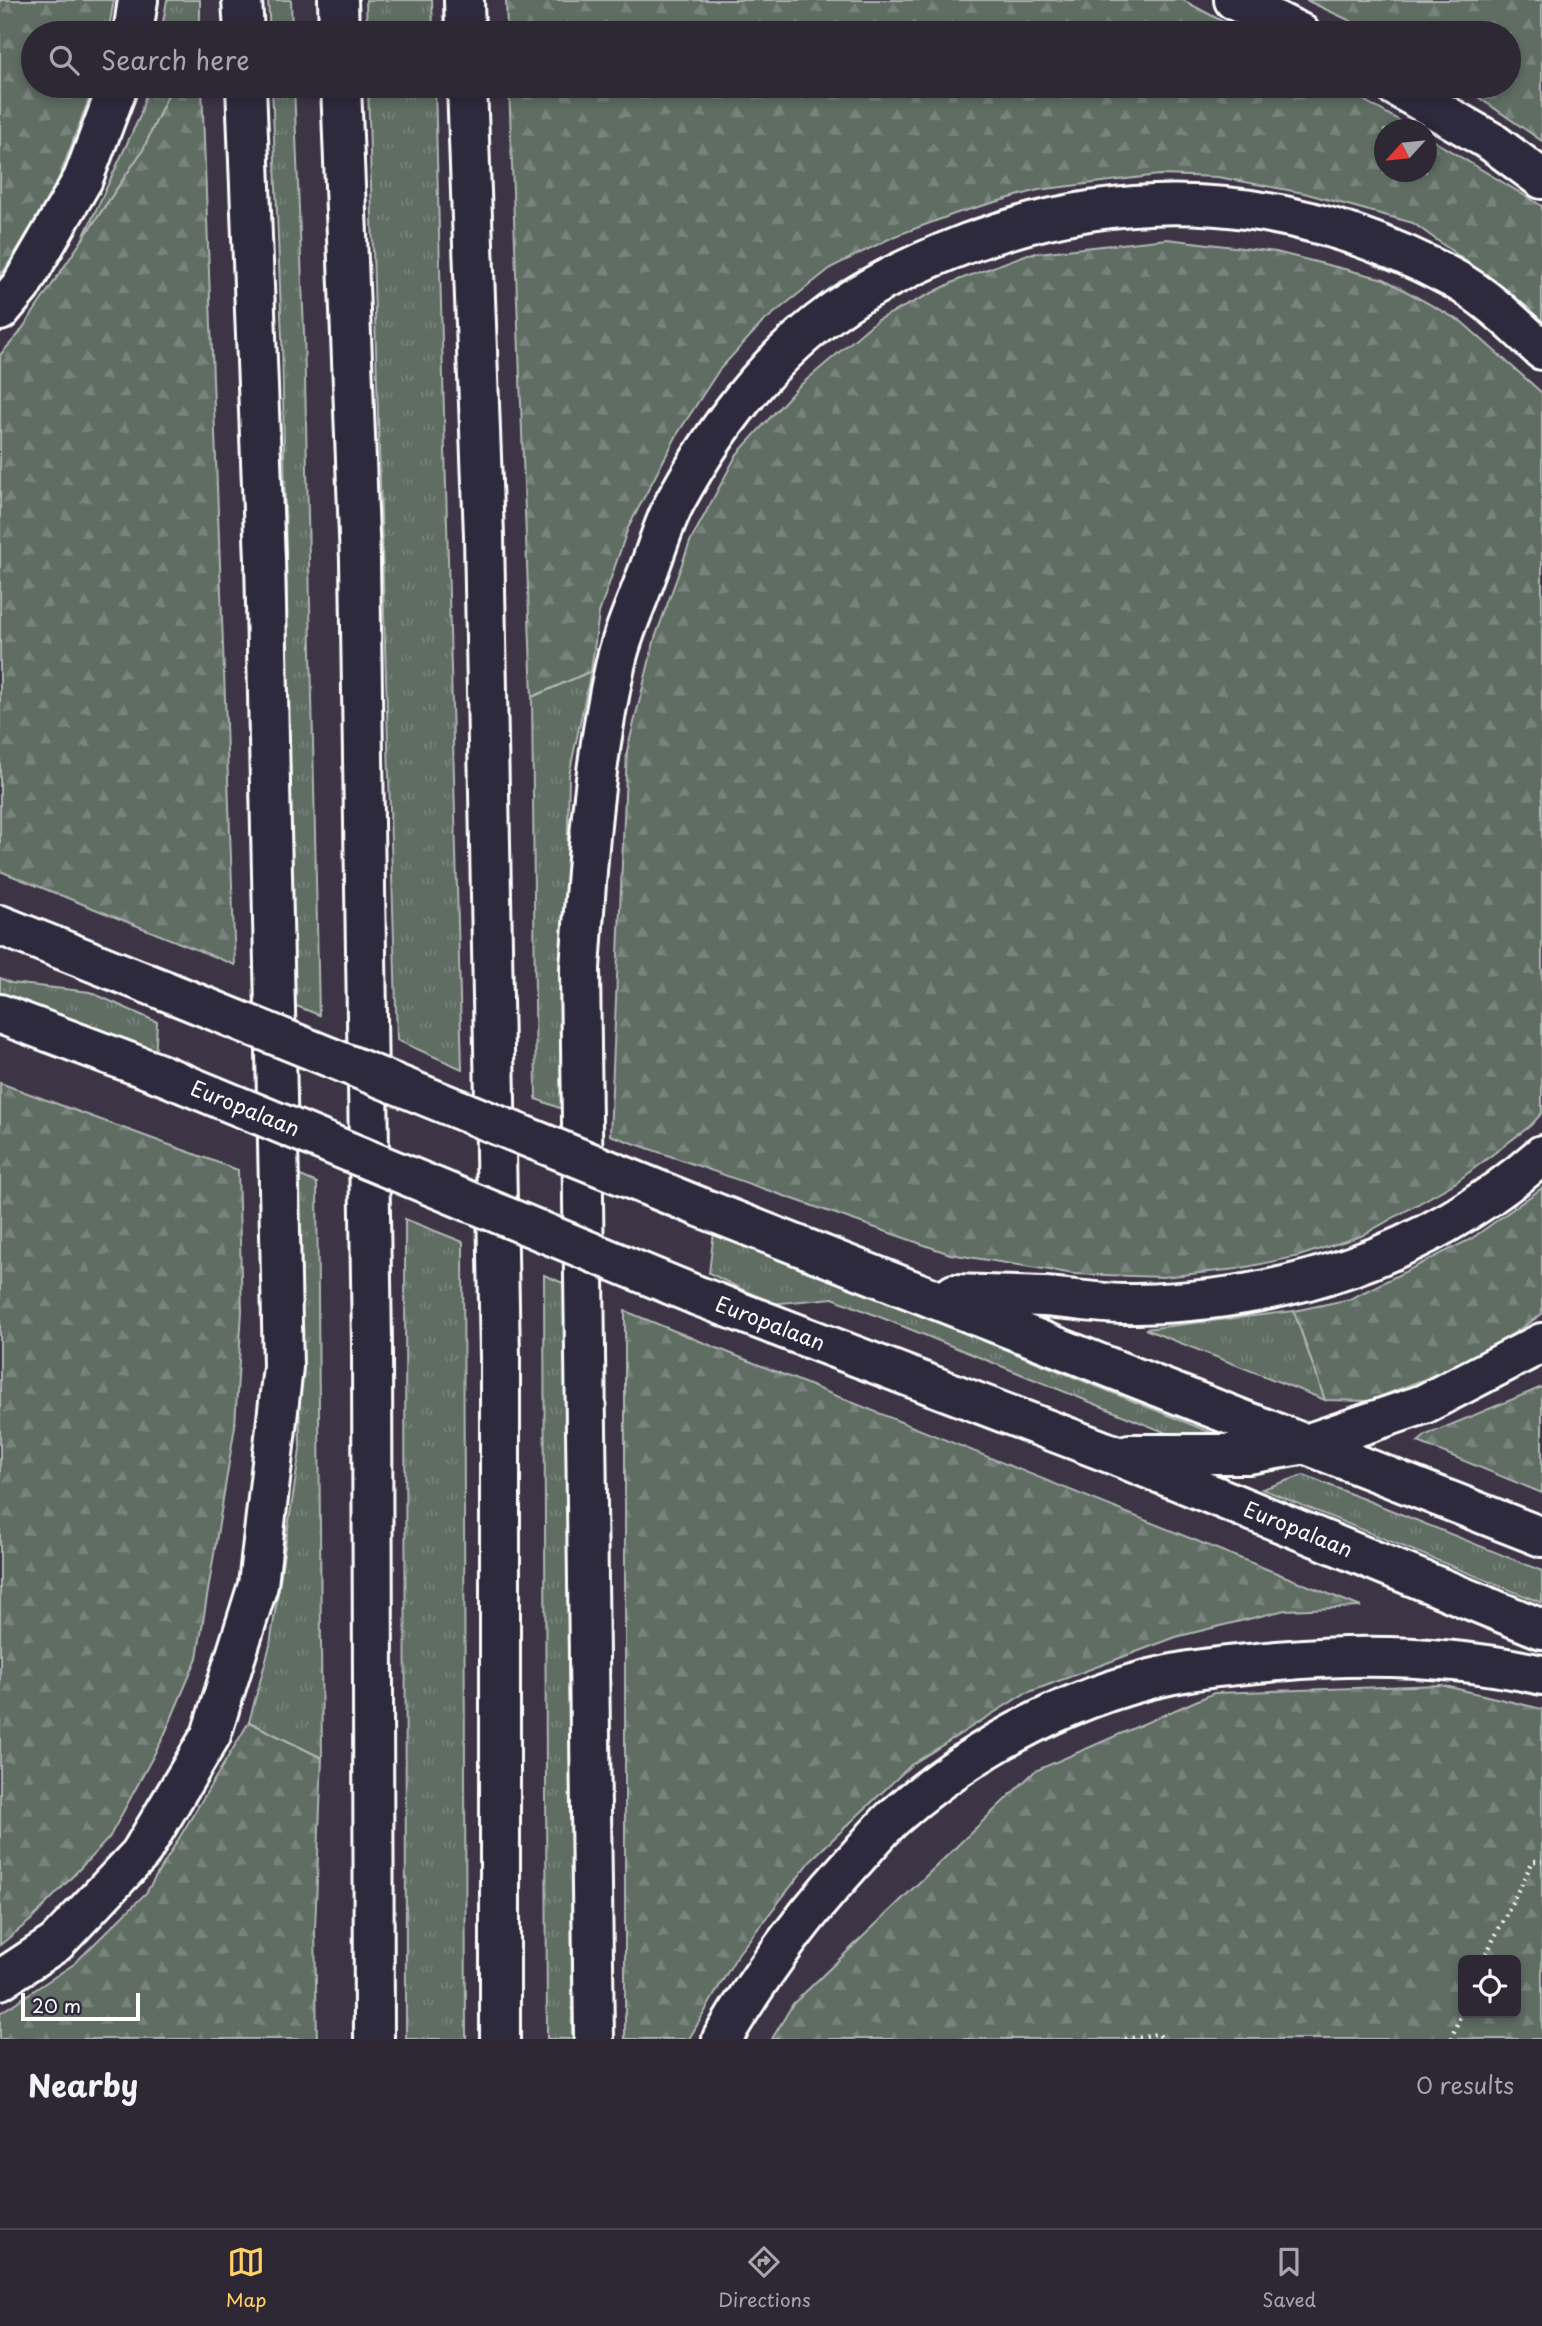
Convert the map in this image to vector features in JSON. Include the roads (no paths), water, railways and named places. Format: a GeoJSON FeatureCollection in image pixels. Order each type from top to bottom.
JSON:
{"type":"FeatureCollection","features":[{"type":"Feature","properties":{"kind":"highway"},"geometry":{"type":"LineString","coordinates":[[135,21],[138,0]]}},
{"type":"Feature","properties":{"kind":"highway"},"geometry":{"type":"LineString","coordinates":[[243,0],[244,21]]}},
{"type":"Feature","properties":{"kind":"highway"},"geometry":{"type":"LineString","coordinates":[[338,0],[339,21]]}},
{"type":"Feature","properties":{"kind":"highway"},"geometry":{"type":"LineString","coordinates":[[464,0],[465,21]]}},
{"type":"Feature","properties":{"kind":"highway"},"geometry":{"type":"LineString","coordinates":[[1234,0],[1276,21]]}},
{"type":"Feature","properties":{"kind":"highway"},"geometry":{"type":"LineString","coordinates":[[0,311],[21,286],[83,180],[114,98]]}},
{"type":"Feature","properties":{"kind":"highway"},"geometry":{"type":"LineString","coordinates":[[0,1980],[56,1943],[140,1854],[211,1735],[258,1585],[283,1367],[265,560],[246,98]]}},
{"type":"Feature","properties":{"kind":"highway"},"geometry":{"type":"LineString","coordinates":[[341,98],[360,574],[372,1345],[374,2039]]}},
{"type":"Feature","properties":{"kind":"highway"},"geometry":{"type":"LineString","coordinates":[[467,98],[484,536],[500,1357],[500,2039]]}},
{"type":"Feature","properties":{"kind":"highway"},"geometry":{"type":"LineString","coordinates":[[1416,98],[1492,142],[1542,179]]}},
{"type":"Feature","properties":{"kind":"highway"},"geometry":{"type":"LineString","coordinates":[[594,2039],[580,969],[592,799],[616,659],[673,504],[708,446],[744,395],[786,351],[834,311],[882,281],[932,257],[1039,220],[1090,209],[1138,204],[1239,207],[1288,216],[1340,231],[1398,253],[1457,281],[1500,312],[1542,350]]}},
{"type":"Feature","properties":{"kind":"highway"},"geometry":{"type":"LineString","coordinates":[[0,925],[699,1207],[1542,1537]]}},
{"type":"Feature","properties":{"kind":"highway","name":"Europalaan"},"geometry":{"type":"LineString","coordinates":[[0,1014],[163,1075],[698,1296],[1111,1454],[1542,1629]]}},
{"type":"Feature","properties":{"kind":"highway"},"geometry":{"type":"LineString","coordinates":[[925,1294],[1133,1304],[1221,1300],[1276,1289],[1400,1249],[1514,1180],[1542,1155]]}},
{"type":"Feature","properties":{"kind":"highway"},"geometry":{"type":"LineString","coordinates":[[1111,1454],[1248,1454],[1306,1444],[1424,1404],[1542,1343]]}},
{"type":"Feature","properties":{"kind":"highway"},"geometry":{"type":"LineString","coordinates":[[722,2039],[752,1988],[807,1913],[893,1818],[990,1747],[1086,1700],[1188,1671],[1312,1658],[1382,1657],[1454,1661],[1542,1675]]}}]}
